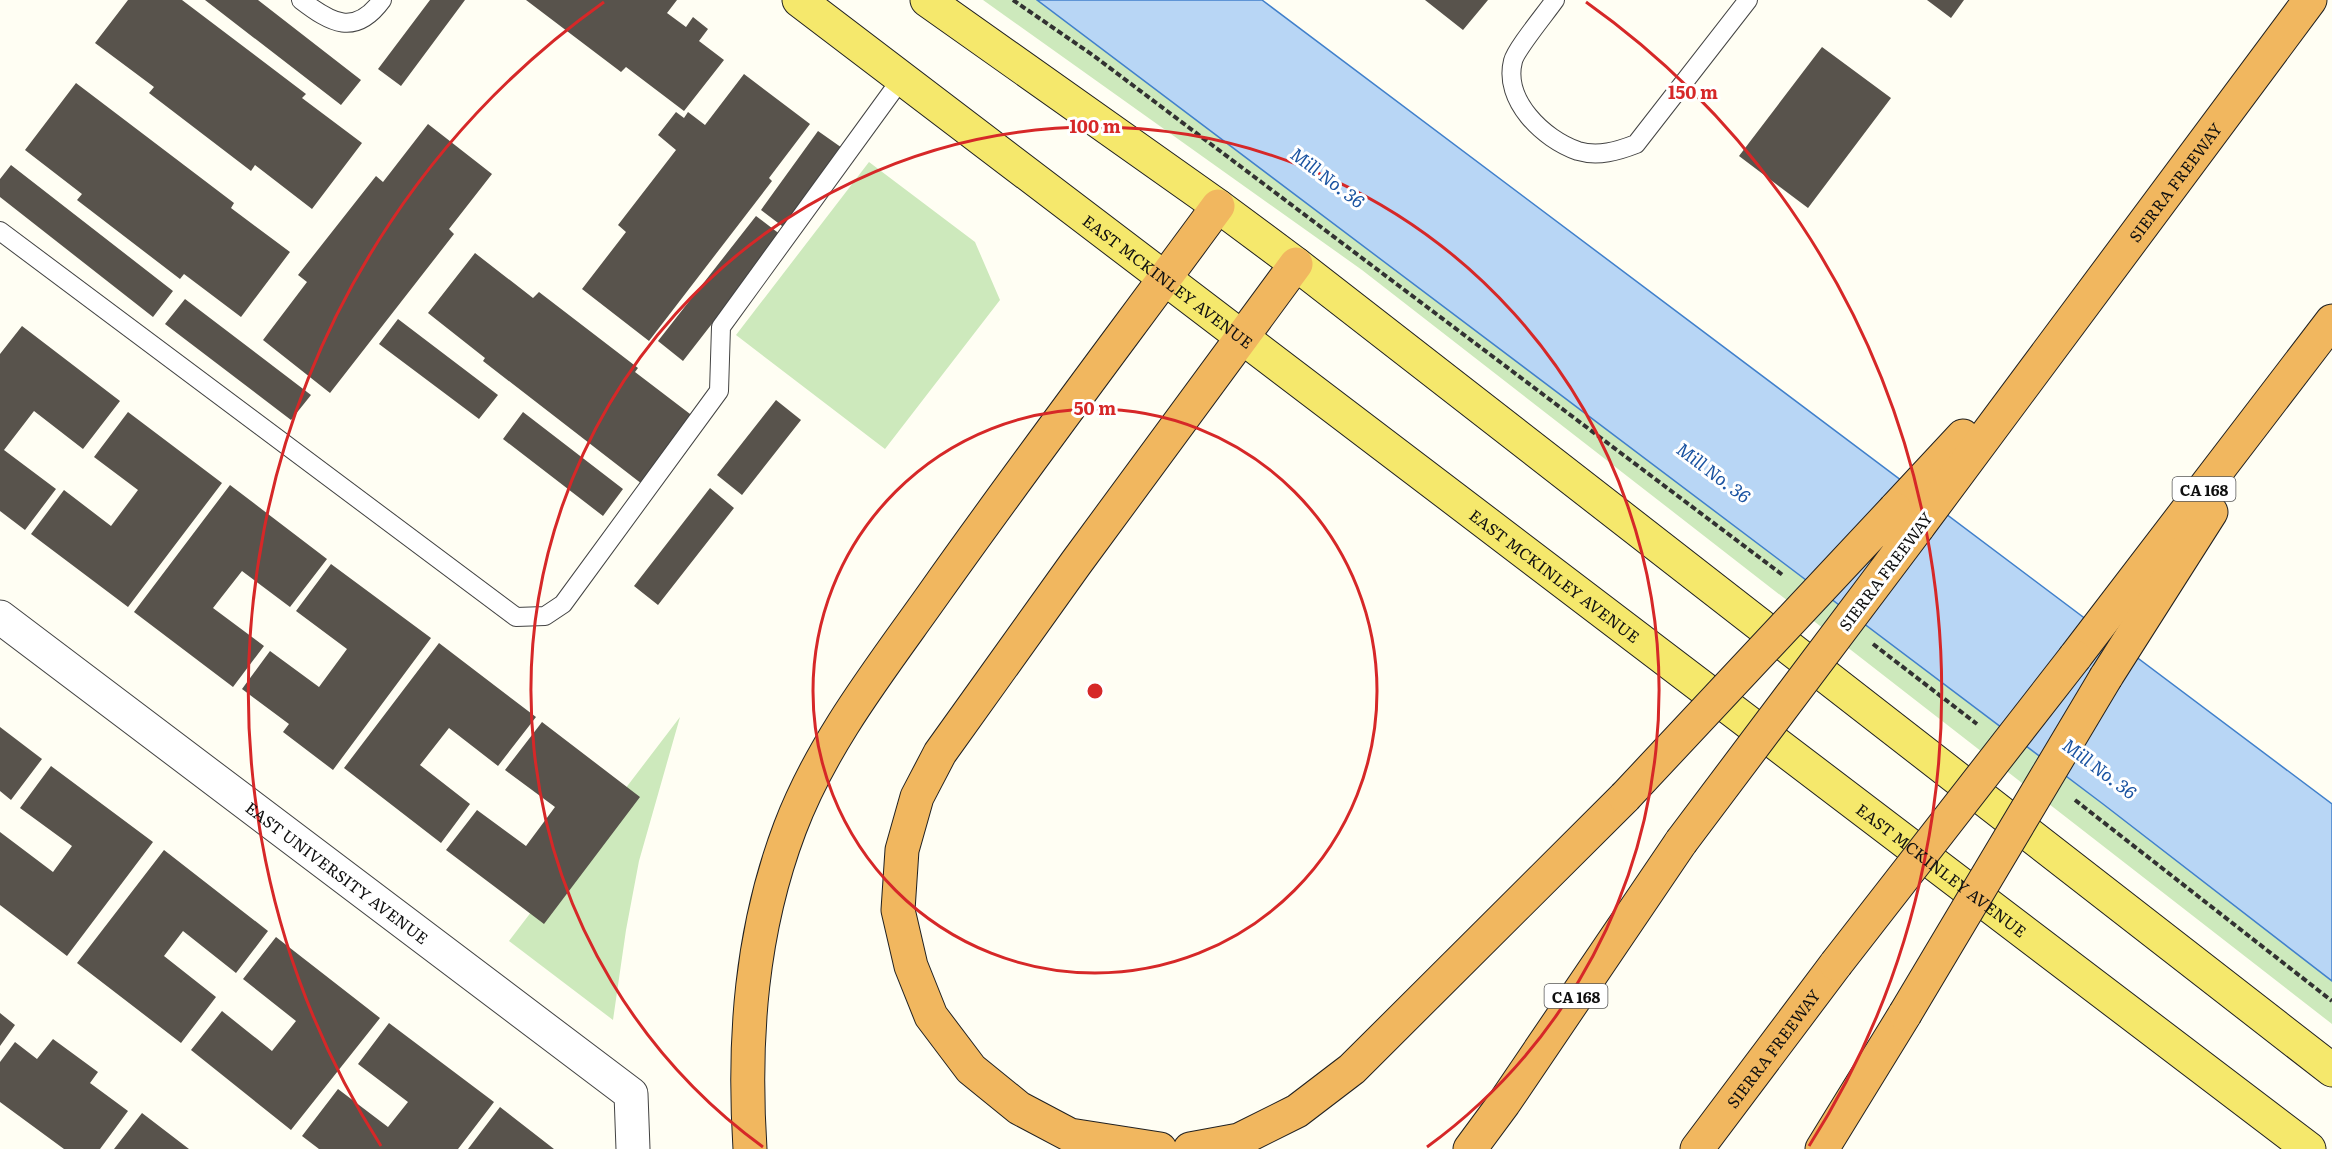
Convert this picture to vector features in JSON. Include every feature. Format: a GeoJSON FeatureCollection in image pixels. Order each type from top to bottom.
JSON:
{"type":"FeatureCollection","features":[{"type":"Feature","properties":{"kind":"highway","name":"SIERRA FREEWAY"},"geometry":{"type":"LineString","coordinates":[[1470,1149],[1504,1103],[1681,842],[1906,518],[2073,319],[2310,0]]}},
{"type":"Feature","properties":{"kind":"highway"},"geometry":{"type":"LineString","coordinates":[[750,1149],[746,1087],[749,1002],[759,935],[790,828],[821,759],[858,700],[988,517],[1218,206]]}},
{"type":"Feature","properties":{"kind":"highway"},"geometry":{"type":"LineString","coordinates":[[1160,1149],[1070,1134],[1019,1108],[971,1069],[931,1016],[910,966],[898,910],[902,850],[917,797],[940,753],[1296,264]]}},
{"type":"Feature","properties":{"kind":"highway"},"geometry":{"type":"LineString","coordinates":[[1822,1149],[2106,677],[2330,325]]}},
{"type":"Feature","properties":{"kind":"highway","name":"SIERRA FREEWAY"},"geometry":{"type":"LineString","coordinates":[[1697,1149],[1836,964],[2076,657],[2330,325]]}},
{"type":"Feature","properties":{"kind":"highway"},"geometry":{"type":"LineString","coordinates":[[1191,1149],[1239,1140],[1297,1111],[1352,1069],[1906,518]]}},
{"type":"Feature","properties":{"kind":"main road","name":"EAST MCKINLEY AVENUE"},"geometry":{"type":"LineString","coordinates":[[799,0],[2309,1149]]}},
{"type":"Feature","properties":{"kind":"main road"},"geometry":{"type":"LineString","coordinates":[[927,0],[1296,264],[2332,1070]]}},
{"type":"Feature","properties":{"kind":"street","name":"EAST UNIVERSITY AVENUE"},"geometry":{"type":"LineString","coordinates":[[0,617],[631,1094],[633,1149]]}},
{"type":"Feature","properties":{"kind":"lane"},"geometry":{"type":"LineString","coordinates":[[301,0],[326,19],[343,24],[360,21],[382,0]]}},
{"type":"Feature","properties":{"kind":"lane"},"geometry":{"type":"LineString","coordinates":[[1555,0],[1513,60],[1512,92],[1537,127],[1578,151],[1612,153],[1636,144],[1748,0]]}},
{"type":"Feature","properties":{"kind":"lane"},"geometry":{"type":"LineString","coordinates":[[0,231],[516,617],[545,616],[563,604],[719,391],[722,327],[902,78]]}},
{"type":"Feature","properties":{"kind":"path"},"geometry":{"type":"LineString","coordinates":[[1013,0],[1103,63],[1785,578]]}},
{"type":"Feature","properties":{"kind":"path"},"geometry":{"type":"LineString","coordinates":[[1870,642],[1983,729]]}},
{"type":"Feature","properties":{"kind":"path"},"geometry":{"type":"LineString","coordinates":[[2068,795],[2332,1001]]}},
{"type":"Feature","properties":{"kind":"green space"},"geometry":{"type":"Polygon","coordinates":[[[983,0],[1037,0],[2103,804],[2332,981],[2332,1024],[1362,270],[983,0]]]}},
{"type":"Feature","properties":{"kind":"green space"},"geometry":{"type":"Polygon","coordinates":[[[869,162],[975,242],[1000,300],[885,449],[736,335],[869,162]]]}},
{"type":"Feature","properties":{"kind":"green space"},"geometry":{"type":"Polygon","coordinates":[[[680,717],[639,861],[613,1020],[509,941],[680,717]]]}},
{"type":"Feature","properties":{"kind":"water","name":"Mill No. 36"},"geometry":{"type":"Polygon","coordinates":[[[1037,0],[1262,0],[2332,804],[2332,981],[2103,804],[1037,0]]]}},
{"type":"Feature","properties":{"kind":"building"},"geometry":{"type":"Polygon","coordinates":[[[128,0],[182,0],[306,94],[302,98],[362,143],[312,209],[255,165],[251,171],[149,93],[154,87],[95,43],[128,0]]]}},
{"type":"Feature","properties":{"kind":"building"},"geometry":{"type":"Polygon","coordinates":[[[205,0],[258,0],[361,80],[341,105],[205,0]]]}},
{"type":"Feature","properties":{"kind":"building"},"geometry":{"type":"Polygon","coordinates":[[[430,0],[465,0],[401,86],[378,69],[430,0]]]}},
{"type":"Feature","properties":{"kind":"building"},"geometry":{"type":"Polygon","coordinates":[[[526,0],[677,0],[667,13],[686,27],[693,17],[708,29],[699,41],[724,60],[684,111],[626,67],[621,72],[526,0]]]}},
{"type":"Feature","properties":{"kind":"building"},"geometry":{"type":"Polygon","coordinates":[[[1425,0],[1488,0],[1463,30],[1425,0]]]}},
{"type":"Feature","properties":{"kind":"building"},"geometry":{"type":"Polygon","coordinates":[[[1927,0],[1964,0],[1951,18],[1927,0]]]}},
{"type":"Feature","properties":{"kind":"building"},"geometry":{"type":"Polygon","coordinates":[[[1822,47],[1891,98],[1808,208],[1739,156],[1822,47]]]}},
{"type":"Feature","properties":{"kind":"building"},"geometry":{"type":"Polygon","coordinates":[[[744,74],[810,124],[769,178],[772,181],[649,341],[582,289],[626,232],[618,225],[676,150],[658,135],[676,112],[684,118],[688,112],[705,125],[744,74]]]}},
{"type":"Feature","properties":{"kind":"building"},"geometry":{"type":"Polygon","coordinates":[[[76,83],[234,203],[231,208],[290,252],[241,317],[184,274],[180,279],[77,200],[82,194],[25,150],[76,83]]]}},
{"type":"Feature","properties":{"kind":"building"},"geometry":{"type":"Polygon","coordinates":[[[428,124],[492,174],[449,229],[454,234],[330,393],[263,340],[307,282],[298,275],[376,176],[383,182],[428,124]]]}},
{"type":"Feature","properties":{"kind":"building"},"geometry":{"type":"Polygon","coordinates":[[[818,131],[845,150],[786,229],[761,210],[818,131]]]}},
{"type":"Feature","properties":{"kind":"building"},"geometry":{"type":"Polygon","coordinates":[[[11,165],[173,291],[153,317],[0,197],[0,179],[11,165]]]}},
{"type":"Feature","properties":{"kind":"building"},"geometry":{"type":"Polygon","coordinates":[[[756,216],[781,235],[683,361],[658,341],[756,216]]]}},
{"type":"Feature","properties":{"kind":"building"},"geometry":{"type":"Polygon","coordinates":[[[475,253],[533,298],[539,292],[638,368],[635,372],[694,417],[642,484],[483,361],[485,358],[428,313],[475,253]]]}},
{"type":"Feature","properties":{"kind":"building"},"geometry":{"type":"Polygon","coordinates":[[[185,299],[311,395],[291,420],[165,324],[185,299]]]}},
{"type":"Feature","properties":{"kind":"building"},"geometry":{"type":"Polygon","coordinates":[[[398,319],[498,395],[479,419],[379,344],[398,319]]]}},
{"type":"Feature","properties":{"kind":"building"},"geometry":{"type":"Polygon","coordinates":[[[22,326],[120,401],[83,449],[34,411],[4,450],[56,489],[25,530],[0,511],[0,354],[22,326]]]}},
{"type":"Feature","properties":{"kind":"building"},"geometry":{"type":"Polygon","coordinates":[[[776,400],[801,420],[742,495],[717,475],[776,400]]]}},
{"type":"Feature","properties":{"kind":"building"},"geometry":{"type":"Polygon","coordinates":[[[128,412],[222,483],[128,607],[31,534],[64,490],[111,526],[138,490],[94,457],[128,412]]]}},
{"type":"Feature","properties":{"kind":"building"},"geometry":{"type":"Polygon","coordinates":[[[523,412],[623,489],[603,516],[503,439],[523,412]]]}},
{"type":"Feature","properties":{"kind":"building"},"geometry":{"type":"Polygon","coordinates":[[[230,485],[327,559],[290,607],[242,571],[213,608],[264,646],[233,687],[134,612],[230,485]]]}},
{"type":"Feature","properties":{"kind":"building"},"geometry":{"type":"Polygon","coordinates":[[[710,488],[734,508],[658,605],[634,586],[710,488]]]}},
{"type":"Feature","properties":{"kind":"building"},"geometry":{"type":"Polygon","coordinates":[[[331,564],[431,638],[333,770],[283,732],[289,724],[242,689],[270,651],[319,687],[347,649],[296,611],[331,564]]]}},
{"type":"Feature","properties":{"kind":"building"},"geometry":{"type":"Polygon","coordinates":[[[439,643],[536,717],[498,766],[449,728],[420,765],[470,804],[441,843],[344,768],[439,643]]]}},
{"type":"Feature","properties":{"kind":"building"},"geometry":{"type":"Polygon","coordinates":[[[542,722],[640,797],[544,924],[446,850],[477,810],[526,846],[555,807],[505,770],[542,722]]]}},
{"type":"Feature","properties":{"kind":"building"},"geometry":{"type":"Polygon","coordinates":[[[0,727],[42,759],[11,800],[0,791],[0,727]]]}},
{"type":"Feature","properties":{"kind":"building"},"geometry":{"type":"Polygon","coordinates":[[[51,766],[153,842],[67,956],[0,905],[0,832],[53,872],[72,846],[20,808],[51,766]]]}},
{"type":"Feature","properties":{"kind":"building"},"geometry":{"type":"Polygon","coordinates":[[[164,850],[268,931],[236,973],[183,931],[164,956],[216,997],[181,1043],[77,963],[164,850]]]}},
{"type":"Feature","properties":{"kind":"building"},"geometry":{"type":"Polygon","coordinates":[[[276,937],[380,1018],[291,1130],[191,1050],[222,1011],[272,1051],[296,1021],[243,979],[276,937]]]}},
{"type":"Feature","properties":{"kind":"building"},"geometry":{"type":"Polygon","coordinates":[[[0,1013],[15,1025],[0,1046],[0,1013]]]}},
{"type":"Feature","properties":{"kind":"building"},"geometry":{"type":"Polygon","coordinates":[[[389,1023],[494,1102],[458,1149],[319,1149],[302,1136],[338,1089],[388,1127],[408,1102],[358,1064],[389,1023]]]}},
{"type":"Feature","properties":{"kind":"building"},"geometry":{"type":"Polygon","coordinates":[[[53,1039],[98,1072],[90,1083],[128,1111],[100,1149],[64,1149],[0,1102],[0,1062],[15,1042],[37,1059],[53,1039]]]}},
{"type":"Feature","properties":{"kind":"building"},"geometry":{"type":"Polygon","coordinates":[[[500,1107],[554,1149],[468,1149],[500,1107]]]}},
{"type":"Feature","properties":{"kind":"building"},"geometry":{"type":"Polygon","coordinates":[[[142,1113],[189,1149],[114,1149],[142,1113]]]}}]}
